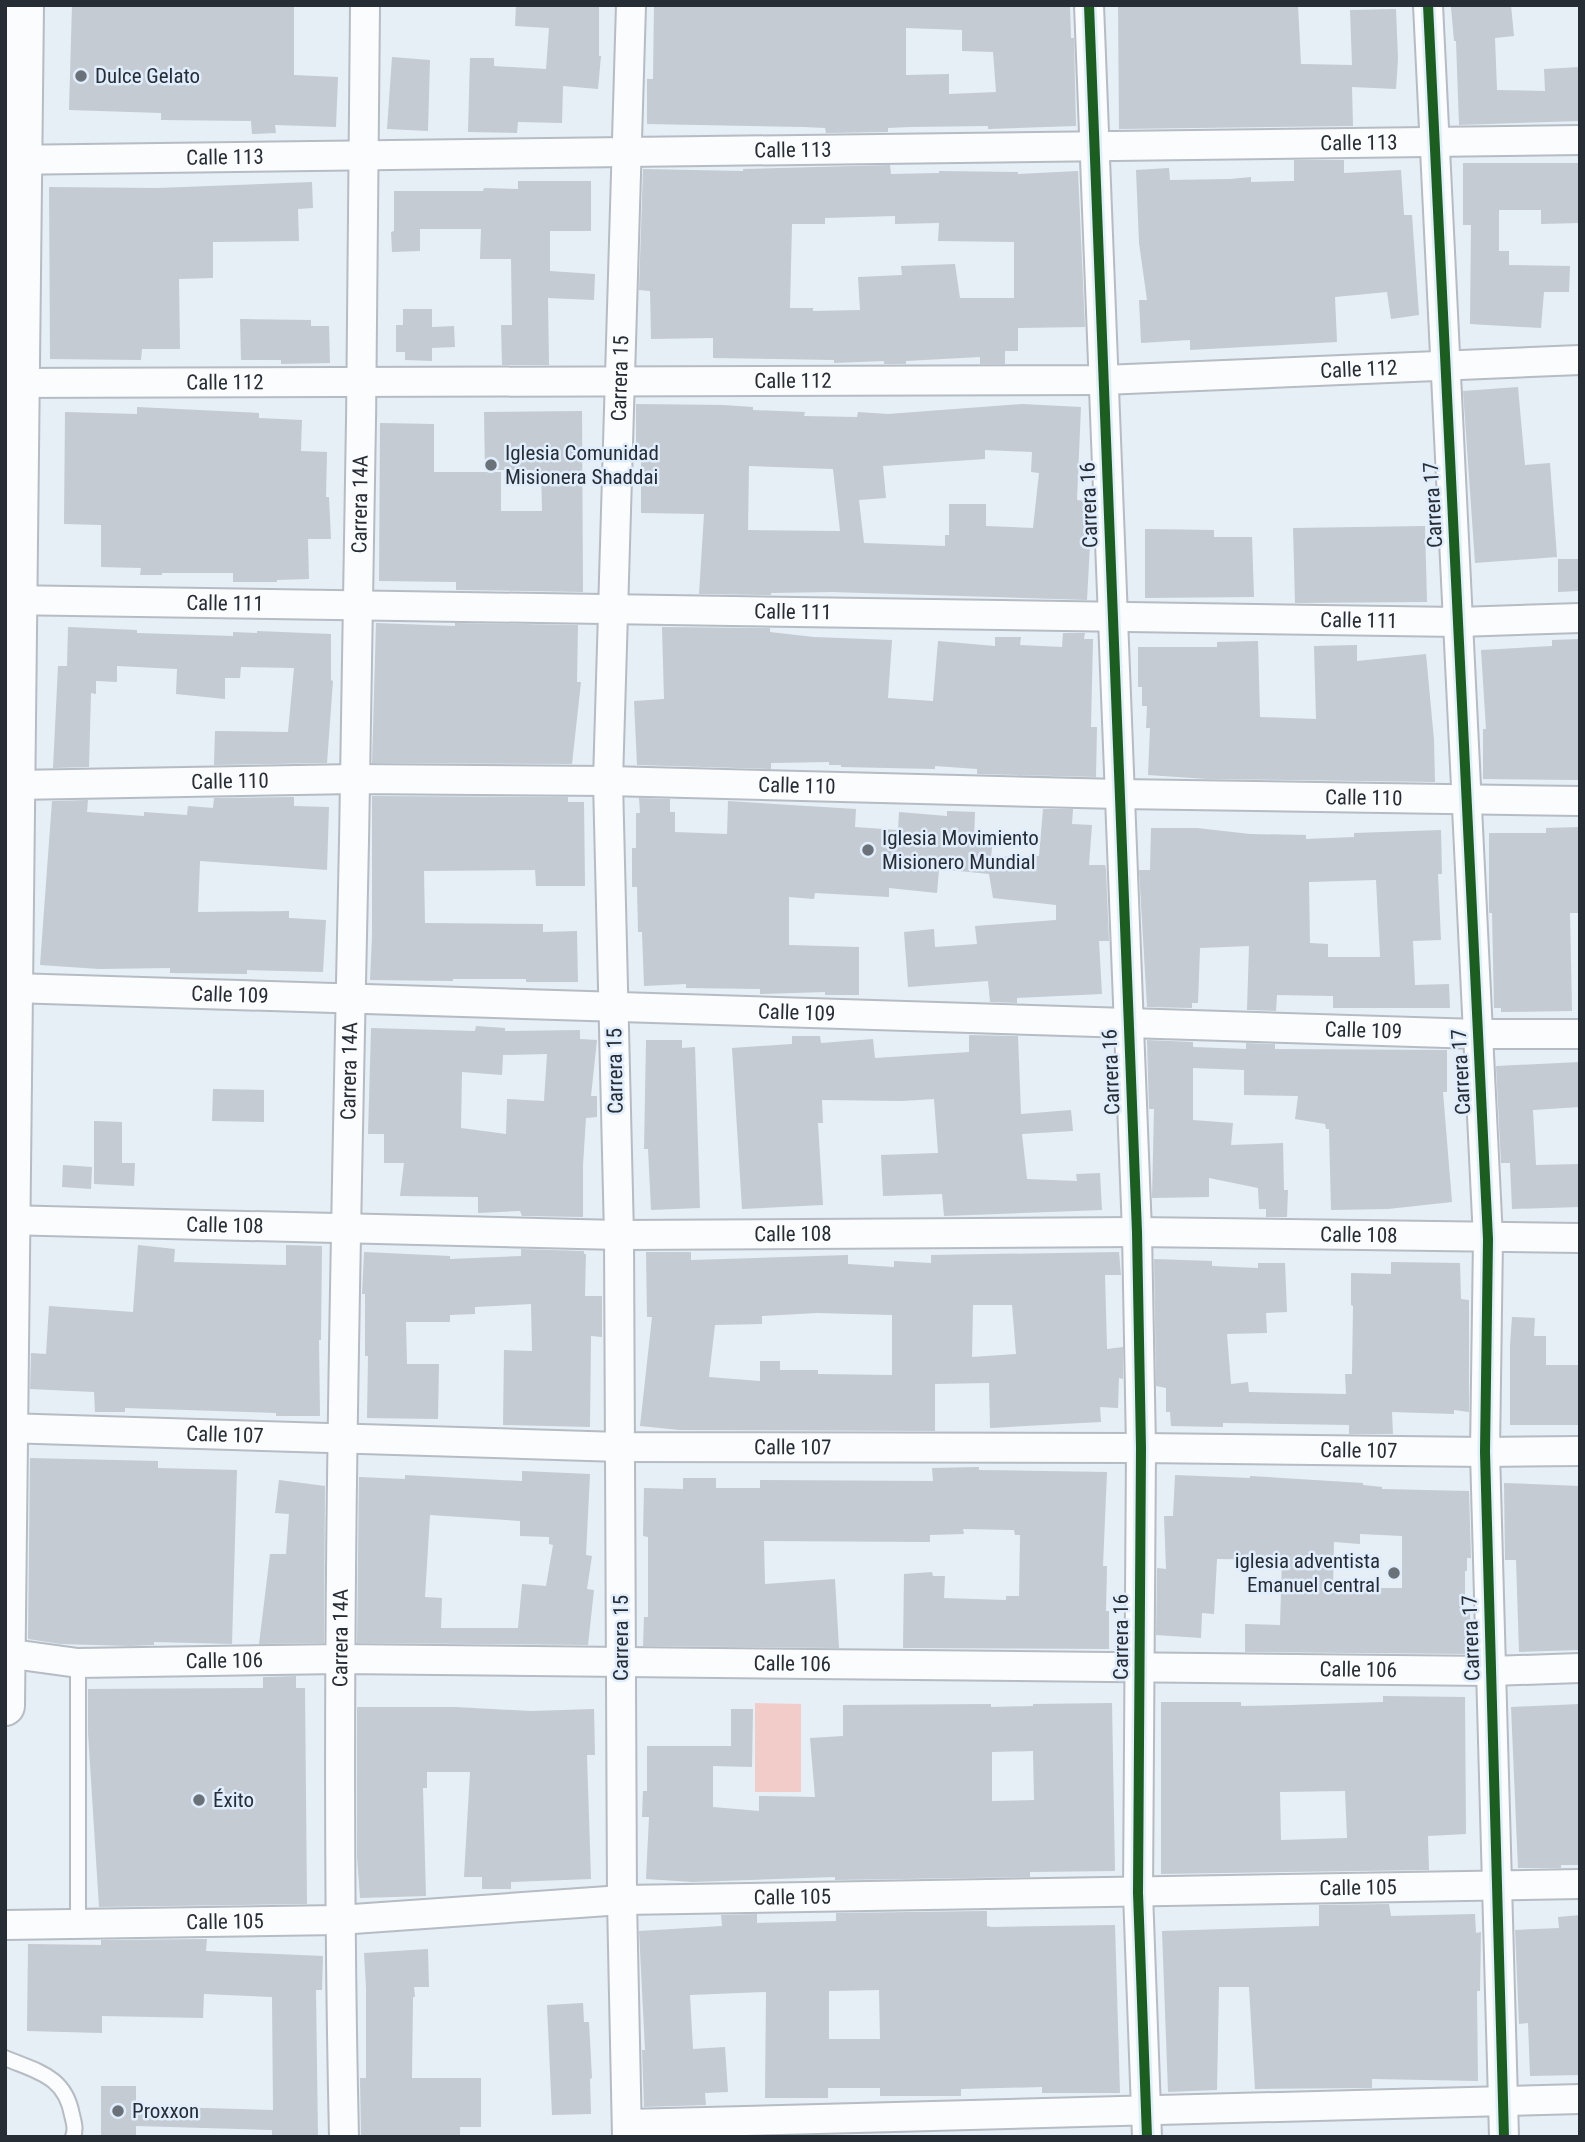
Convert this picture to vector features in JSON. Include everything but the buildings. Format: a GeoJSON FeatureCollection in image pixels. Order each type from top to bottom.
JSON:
{"type":"FeatureCollection","features":[{"type":"Feature","properties":{"kind":"main road"},"geometry":{"type":"LineString","coordinates":[[5,1706],[8,1220],[15,785],[11,600],[14,160],[23,5]]}},
{"type":"Feature","properties":{"kind":"street","name":"Carrera 14A"},"geometry":{"type":"LineString","coordinates":[[344,2137],[339,1920],[345,1228],[358,606],[365,5]]}},
{"type":"Feature","properties":{"kind":"street","name":"Carrera 15"},"geometry":{"type":"LineString","coordinates":[[627,2131],[622,1900],[619,1235],[607,781],[631,5]]}},
{"type":"Feature","properties":{"kind":"street","name":"Carrera 16"},"geometry":{"type":"LineString","coordinates":[[1089,5],[1138,1232],[1141,1448],[1138,1893],[1146,2124]]}},
{"type":"Feature","properties":{"kind":"street","name":"Carrera 17"},"geometry":{"type":"LineString","coordinates":[[1427,5],[1488,1239],[1485,1452],[1504,2137]]}},
{"type":"Feature","properties":{"kind":"street","name":"Calle 113"},"geometry":{"type":"LineString","coordinates":[[14,160],[1580,140]]}},
{"type":"Feature","properties":{"kind":"street","name":"Calle 112"},"geometry":{"type":"LineString","coordinates":[[12,383],[1103,380],[1580,360]]}},
{"type":"Feature","properties":{"kind":"street","name":"Calle 111"},"geometry":{"type":"LineString","coordinates":[[11,600],[1458,622],[1580,618]]}},
{"type":"Feature","properties":{"kind":"street","name":"Calle 110"},"geometry":{"type":"LineString","coordinates":[[15,785],[355,779],[607,781],[1580,801]]}},
{"type":"Feature","properties":{"kind":"street","name":"Calle 109"},"geometry":{"type":"LineString","coordinates":[[13,988],[1478,1034],[1580,1034]]}},
{"type":"Feature","properties":{"kind":"street","name":"Calle 108"},"geometry":{"type":"LineString","coordinates":[[8,1220],[619,1235],[1138,1232],[1488,1239],[1580,1238]]}},
{"type":"Feature","properties":{"kind":"street","name":"Calle 107"},"geometry":{"type":"LineString","coordinates":[[7,1428],[620,1447],[1580,1451]]}},
{"type":"Feature","properties":{"kind":"street","name":"Calle 106"},"geometry":{"type":"LineString","coordinates":[[6,1653],[78,1663],[341,1659],[1491,1671],[1580,1668]]}},
{"type":"Feature","properties":{"kind":"street","name":"Calle 105"},"geometry":{"type":"LineString","coordinates":[[5,1925],[339,1920],[622,1900],[1580,1884]]}},
{"type":"Feature","properties":{"kind":"street"},"geometry":{"type":"LineString","coordinates":[[627,2131],[1146,2124],[1580,2099]]}},
{"type":"Feature","properties":{"kind":"lane"},"geometry":{"type":"LineString","coordinates":[[78,1663],[78,1924]]}},
{"type":"Feature","properties":{"kind":"lane"},"geometry":{"type":"LineString","coordinates":[[5,2058],[51,2077],[69,2098],[75,2131],[73,2137]]}},
{"type":"Feature","properties":{"kind":"shaded area"},"geometry":{"type":"Polygon","coordinates":[[[755,1703],[801,1704],[801,1792],[755,1792],[755,1703]]]}},
{"type":"Feature","properties":{"kind":"cycle path"},"geometry":{"type":"LineString","coordinates":[[1089,5],[1137,1232],[1141,1448],[1138,1893],[1147,2137]]}},
{"type":"Feature","properties":{"kind":"cycle path"},"geometry":{"type":"LineString","coordinates":[[1428,5],[1488,1239],[1485,1452],[1504,2137]]}},
{"type":"Feature","properties":{"kind":"place","name":"Dulce Gelato"},"geometry":{"type":"Point","coordinates":[81,76]}},
{"type":"Feature","properties":{"kind":"place","name":"Iglesia Comunidad Misionera Shaddai"},"geometry":{"type":"Point","coordinates":[491,465]}},
{"type":"Feature","properties":{"kind":"place","name":"Iglesia Movimiento Misionero Mundial"},"geometry":{"type":"Point","coordinates":[868,850]}},
{"type":"Feature","properties":{"kind":"place","name":"iglesia adventista Emanuel central"},"geometry":{"type":"Point","coordinates":[1394,1573]}},
{"type":"Feature","properties":{"kind":"place","name":"Éxito"},"geometry":{"type":"Point","coordinates":[199,1800]}},
{"type":"Feature","properties":{"kind":"place","name":"Proxxon"},"geometry":{"type":"Point","coordinates":[118,2111]}}]}
